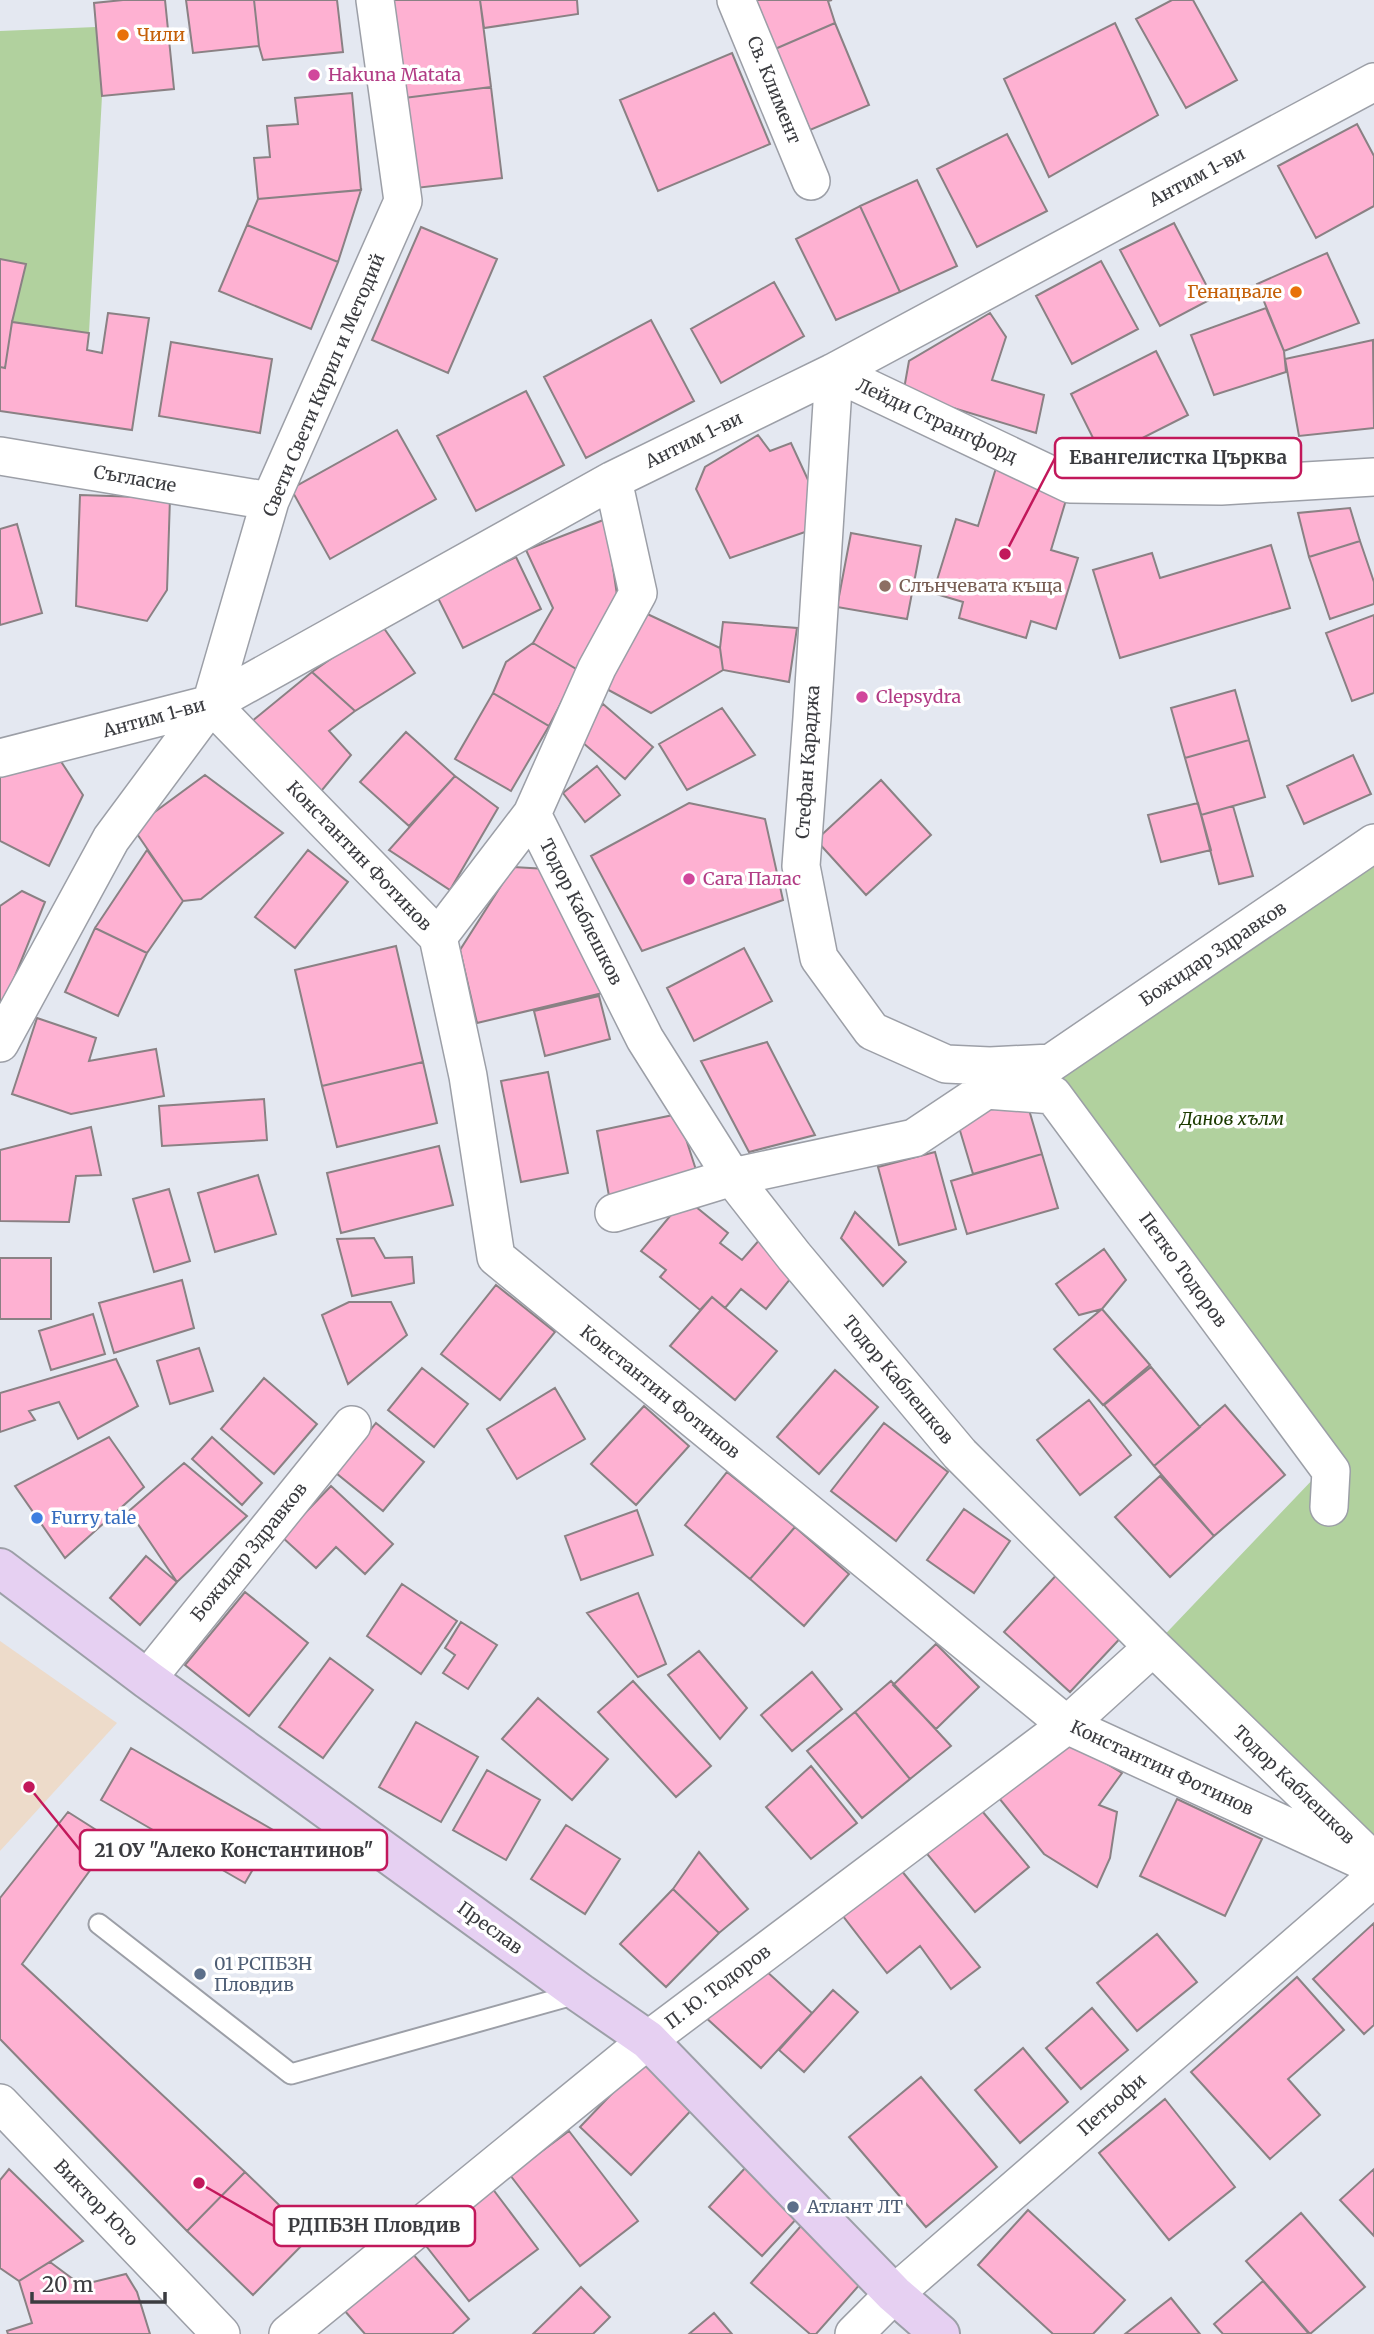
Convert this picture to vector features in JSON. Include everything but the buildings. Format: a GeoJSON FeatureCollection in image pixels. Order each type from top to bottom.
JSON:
{"type":"FeatureCollection","features":[{"type":"Feature","properties":{"kind":"street","name":"Свети Свети Кирил и Методий"},"geometry":{"type":"LineString","coordinates":[[0,1043],[111,839],[211,704],[271,501],[403,201],[375,0]]}},
{"type":"Feature","properties":{"kind":"street","name":"Св. Климент"},"geometry":{"type":"LineString","coordinates":[[736,0],[811,181]]}},
{"type":"Feature","properties":{"kind":"street","name":"Антим 1-ви"},"geometry":{"type":"LineString","coordinates":[[0,758],[211,704],[614,480],[834,372],[1374,82]]}},
{"type":"Feature","properties":{"kind":"street","name":"Лейди Странгфорд"},"geometry":{"type":"LineString","coordinates":[[834,372],[1070,484],[1221,486],[1374,477]]}},
{"type":"Feature","properties":{"kind":"street","name":"Стефан Караджа"},"geometry":{"type":"LineString","coordinates":[[834,372],[801,866],[820,958],[872,1031],[946,1065],[1051,1063]]}},
{"type":"Feature","properties":{"kind":"street","name":"Съгласие"},"geometry":{"type":"LineString","coordinates":[[0,456],[271,501]]}},
{"type":"Feature","properties":{"kind":"street","name":"Тодор Каблешков"},"geometry":{"type":"LineString","coordinates":[[438,937],[532,814],[597,668],[638,593],[614,480]]}},
{"type":"Feature","properties":{"kind":"street","name":"Константин Фотинов"},"geometry":{"type":"LineString","coordinates":[[211,704],[438,937],[468,1076],[496,1257],[1067,1726],[1374,1863]]}},
{"type":"Feature","properties":{"kind":"street","name":"Тодор Каблешков"},"geometry":{"type":"LineString","coordinates":[[532,814],[645,1039],[732,1177],[803,1266],[960,1454],[1374,1863]]}},
{"type":"Feature","properties":{"kind":"street","name":"Божидар Здравков"},"geometry":{"type":"LineString","coordinates":[[1051,1063],[1374,843]]}},
{"type":"Feature","properties":{"kind":"street","name":"Петко Тодоров"},"geometry":{"type":"LineString","coordinates":[[732,1177],[914,1138],[986,1090],[1053,1095],[1331,1471],[1329,1507]]}},
{"type":"Feature","properties":{"kind":"street"},"geometry":{"type":"LineString","coordinates":[[614,1213],[732,1177]]}},
{"type":"Feature","properties":{"kind":"street","name":"Божидар Здравков"},"geometry":{"type":"LineString","coordinates":[[147,1679],[352,1425]]}},
{"type":"Feature","properties":{"kind":"street","name":"Преслав"},"geometry":{"type":"LineString","coordinates":[[0,1568],[147,1679],[648,2040],[894,2294],[940,2334]]}},
{"type":"Feature","properties":{"kind":"street","name":"П. Ю. Тодоров"},"geometry":{"type":"LineString","coordinates":[[288,2334],[648,2040],[1067,1726],[1153,1647]]}},
{"type":"Feature","properties":{"kind":"street","name":"Петьофи"},"geometry":{"type":"LineString","coordinates":[[854,2334],[894,2294],[1374,1878]]}},
{"type":"Feature","properties":{"kind":"street","name":"Виктор Юго"},"geometry":{"type":"LineString","coordinates":[[0,2103],[221,2334]]}},
{"type":"Feature","properties":{"kind":"lane"},"geometry":{"type":"LineString","coordinates":[[99,1924],[291,2074],[580,1993]]}},
{"type":"Feature","properties":{"kind":"shaded area"},"geometry":{"type":"Polygon","coordinates":[[[0,1641],[117,1723],[0,1851],[0,1641]]]}},
{"type":"Feature","properties":{"kind":"green space"},"geometry":{"type":"Polygon","coordinates":[[[96,27],[102,96],[89,333],[12,322],[26,265],[0,259],[0,31],[96,27]]]}},
{"type":"Feature","properties":{"kind":"green space","name":"Данов хълм"},"geometry":{"type":"Polygon","coordinates":[[[1374,852],[1374,1861],[1153,1647],[1316,1476],[1045,1072],[1374,852]]]}},
{"type":"Feature","properties":{"kind":"place","name":"Чили"},"geometry":{"type":"Point","coordinates":[123,35]}},
{"type":"Feature","properties":{"kind":"place","name":"Hakuna Matata"},"geometry":{"type":"Point","coordinates":[314,75]}},
{"type":"Feature","properties":{"kind":"place","name":"Генацвале"},"geometry":{"type":"Point","coordinates":[1296,292]}},
{"type":"Feature","properties":{"kind":"place","name":"Евангелистка Църква"},"geometry":{"type":"Point","coordinates":[1005,554]}},
{"type":"Feature","properties":{"kind":"place","name":"Слънчевата къща"},"geometry":{"type":"Point","coordinates":[885,586]}},
{"type":"Feature","properties":{"kind":"place","name":"Clepsydra"},"geometry":{"type":"Point","coordinates":[862,697]}},
{"type":"Feature","properties":{"kind":"place","name":"Сага Палас"},"geometry":{"type":"Point","coordinates":[689,879]}},
{"type":"Feature","properties":{"kind":"place","name":"Furry tale"},"geometry":{"type":"Point","coordinates":[37,1518]}},
{"type":"Feature","properties":{"kind":"place","name":"21 ОУ \"Алеко Константинов\""},"geometry":{"type":"Point","coordinates":[29,1787]}},
{"type":"Feature","properties":{"kind":"place","name":"01 РСПБЗН Пловдив"},"geometry":{"type":"Point","coordinates":[200,1974]}},
{"type":"Feature","properties":{"kind":"place","name":"РДПБЗН Пловдив"},"geometry":{"type":"Point","coordinates":[199,2183]}},
{"type":"Feature","properties":{"kind":"place","name":"Атлант ЛТ"},"geometry":{"type":"Point","coordinates":[793,2207]}}]}
